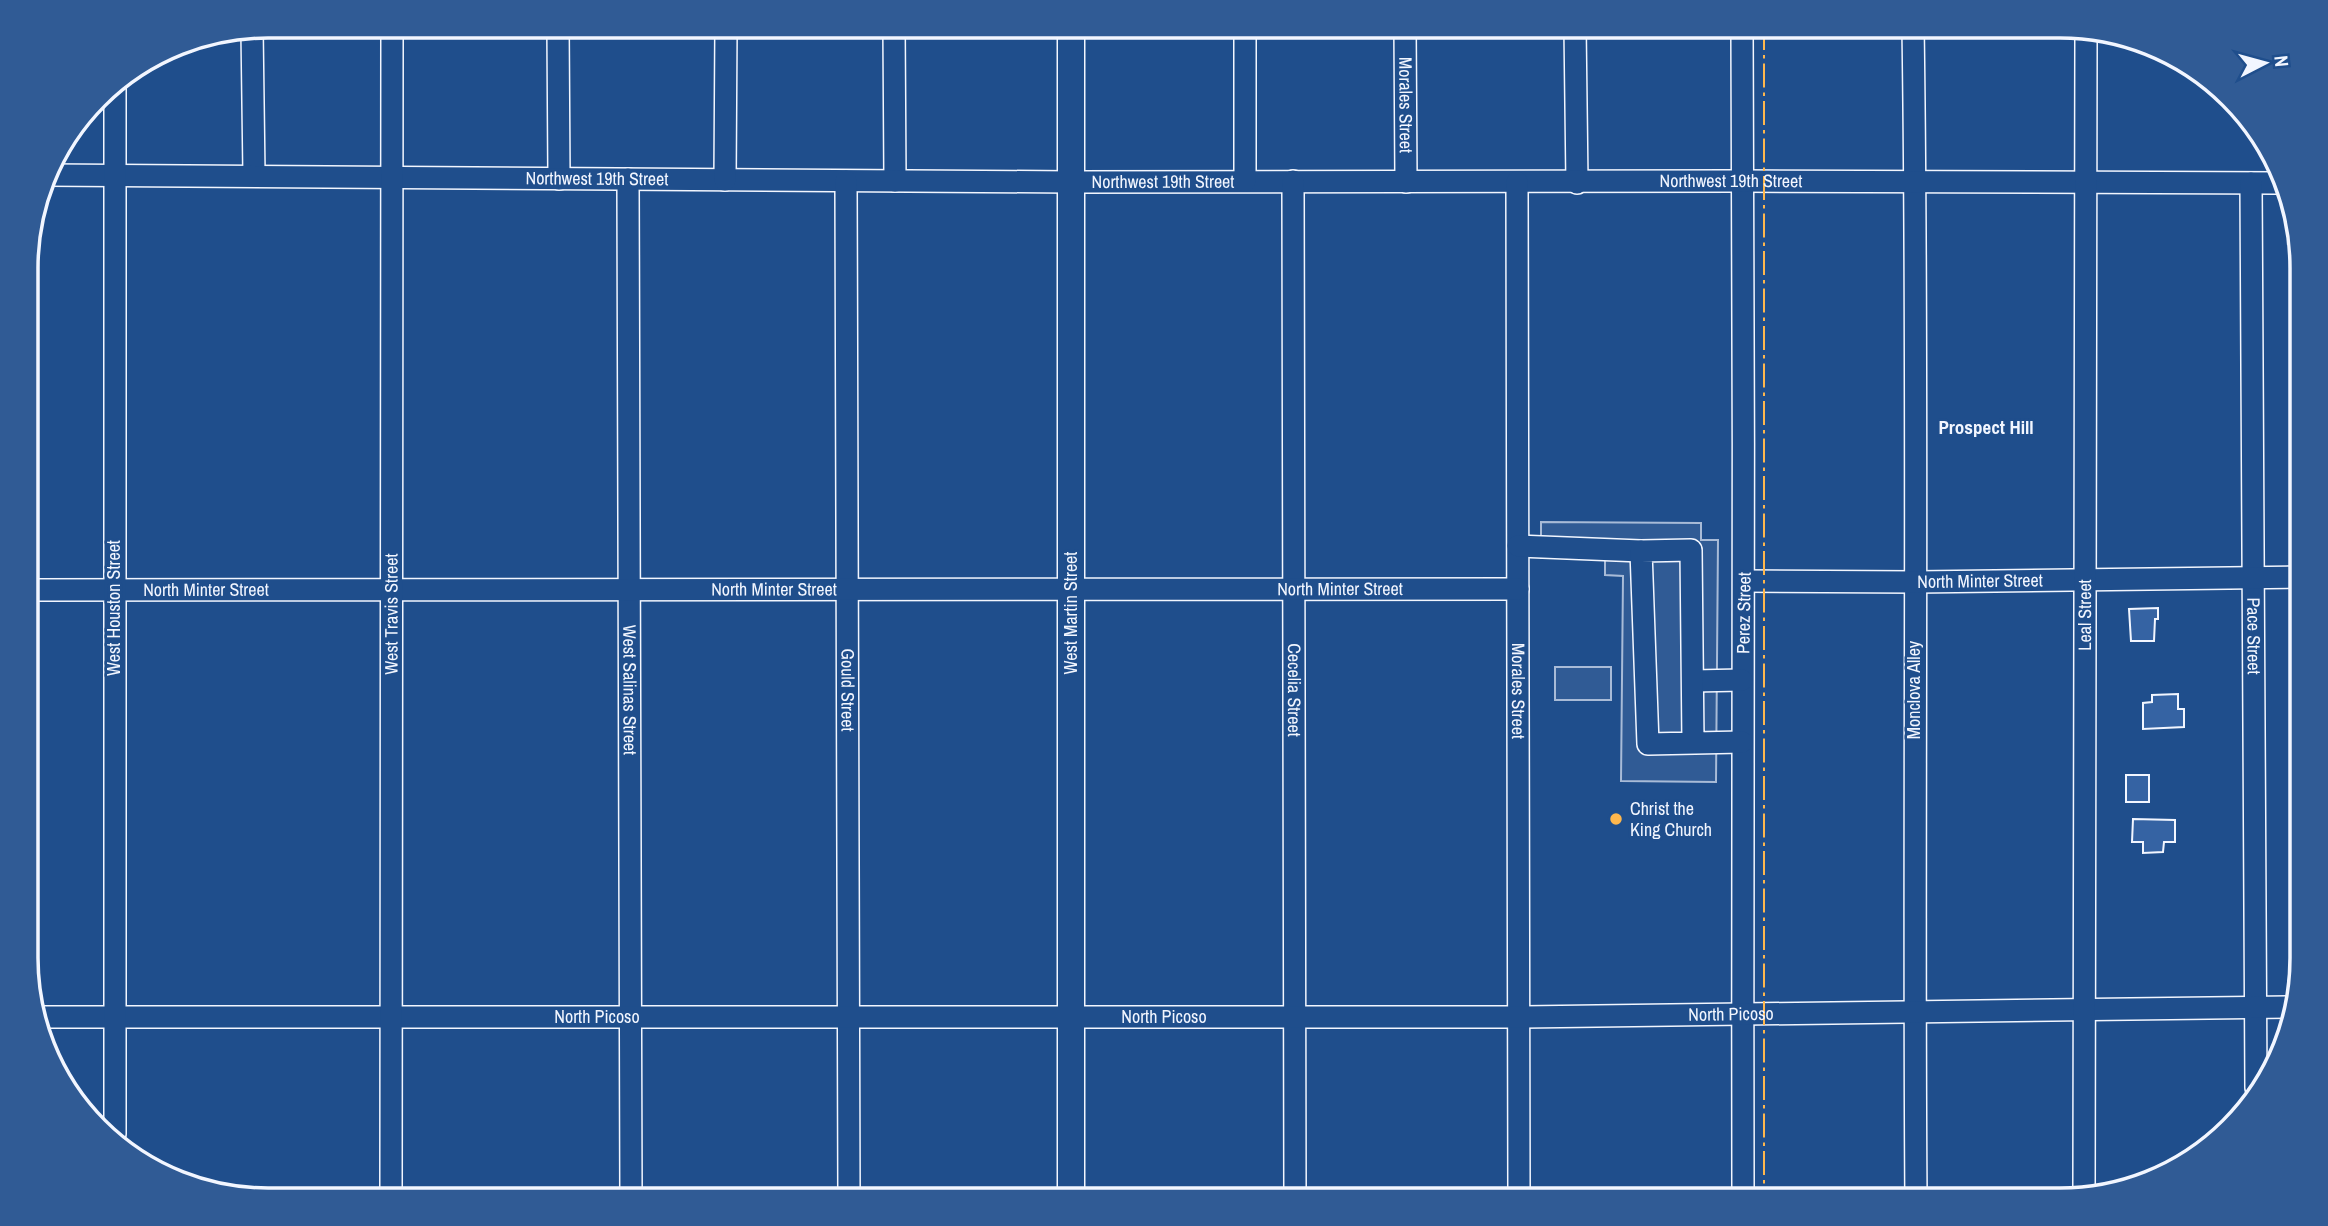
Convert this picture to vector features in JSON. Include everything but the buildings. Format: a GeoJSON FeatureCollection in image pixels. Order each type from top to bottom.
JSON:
{"type":"FeatureCollection","features":[{"type":"Feature","properties":{"kind":"main road","name":"West Martin Street"},"geometry":{"type":"LineString","coordinates":[[1071,39],[1071,1188]]}},
{"type":"Feature","properties":{"kind":"street"},"geometry":{"type":"LineString","coordinates":[[1245,38],[1245,181]]}},
{"type":"Feature","properties":{"kind":"street","name":"Morales Street"},"geometry":{"type":"LineString","coordinates":[[1405,38],[1406,182]]}},
{"type":"Feature","properties":{"kind":"street"},"geometry":{"type":"LineString","coordinates":[[1575,38],[1577,183]]}},
{"type":"Feature","properties":{"kind":"street","name":"Perez Street"},"geometry":{"type":"LineString","coordinates":[[1742,38],[1744,1187]]}},
{"type":"Feature","properties":{"kind":"street","name":"Monclova Alley"},"geometry":{"type":"LineString","coordinates":[[1913,38],[1917,582],[1913,722],[1916,1187]]}},
{"type":"Feature","properties":{"kind":"street"},"geometry":{"type":"LineString","coordinates":[[252,39],[254,175]]}},
{"type":"Feature","properties":{"kind":"street","name":"West Travis Street"},"geometry":{"type":"LineString","coordinates":[[391,1188],[392,39]]}},
{"type":"Feature","properties":{"kind":"street"},"geometry":{"type":"LineString","coordinates":[[558,39],[559,179]]}},
{"type":"Feature","properties":{"kind":"street"},"geometry":{"type":"LineString","coordinates":[[725,180],[726,39]]}},
{"type":"Feature","properties":{"kind":"street"},"geometry":{"type":"LineString","coordinates":[[894,39],[895,181]]}},
{"type":"Feature","properties":{"kind":"street","name":"Leal Street"},"geometry":{"type":"LineString","coordinates":[[2084,1186],[2086,40]]}},
{"type":"Feature","properties":{"kind":"street","name":"West Houston Street"},"geometry":{"type":"LineString","coordinates":[[115,98],[115,1128]]}},
{"type":"Feature","properties":{"kind":"street","name":"Northwest 19th Street"},"geometry":{"type":"LineString","coordinates":[[58,175],[1071,182],[2273,183]]}},
{"type":"Feature","properties":{"kind":"street","name":"West Salinas Street"},"geometry":{"type":"LineString","coordinates":[[628,180],[631,1188]]}},
{"type":"Feature","properties":{"kind":"street","name":"Gould Street"},"geometry":{"type":"LineString","coordinates":[[846,181],[849,1188]]}},
{"type":"Feature","properties":{"kind":"street","name":"Cecelia Street"},"geometry":{"type":"LineString","coordinates":[[1293,181],[1295,1187]]}},
{"type":"Feature","properties":{"kind":"street","name":"Morales Street"},"geometry":{"type":"LineString","coordinates":[[1517,182],[1519,1187]]}},
{"type":"Feature","properties":{"kind":"street","name":"Pace Street"},"geometry":{"type":"LineString","coordinates":[[2251,183],[2256,1076]]}},
{"type":"Feature","properties":{"kind":"street"},"geometry":{"type":"LineString","coordinates":[[1518,546],[1641,551],[1691,550],[1693,743]]}},
{"type":"Feature","properties":{"kind":"street"},"geometry":{"type":"LineString","coordinates":[[1641,551],[1648,744],[1742,742]]}},
{"type":"Feature","properties":{"kind":"street","name":"North Minter Street"},"geometry":{"type":"LineString","coordinates":[[1745,581],[2290,578]]}},
{"type":"Feature","properties":{"kind":"street","name":"North Minter Street"},"geometry":{"type":"LineString","coordinates":[[39,590],[1518,589]]}},
{"type":"Feature","properties":{"kind":"street"},"geometry":{"type":"LineString","coordinates":[[1693,681],[1742,680]]}},
{"type":"Feature","properties":{"kind":"street","name":"North Picoso"},"geometry":{"type":"LineString","coordinates":[[46,1017],[1519,1017],[2284,1007]]}},
{"type":"Feature","properties":{"kind":"shaded area"},"geometry":{"type":"Polygon","coordinates":[[[1541,522],[1701,523],[1701,540],[1718,540],[1716,782],[1621,781],[1623,576],[1605,575],[1605,558],[1541,558],[1541,522]]]}},
{"type":"Feature","properties":{"kind":"shaded area"},"geometry":{"type":"Polygon","coordinates":[[[1555,667],[1611,667],[1611,700],[1555,700],[1555,667]]]}},
{"type":"Feature","properties":{"kind":"power"},"geometry":{"type":"LineString","coordinates":[[1764,38],[1764,1187]]}},
{"type":"Feature","properties":{"kind":"place","name":"Christ the King Church"},"geometry":{"type":"Point","coordinates":[1616,819]}},
{"type":"Feature","properties":{"kind":"district","name":"Prospect Hill"},"geometry":{"type":"Point","coordinates":[1986,427]}}]}
